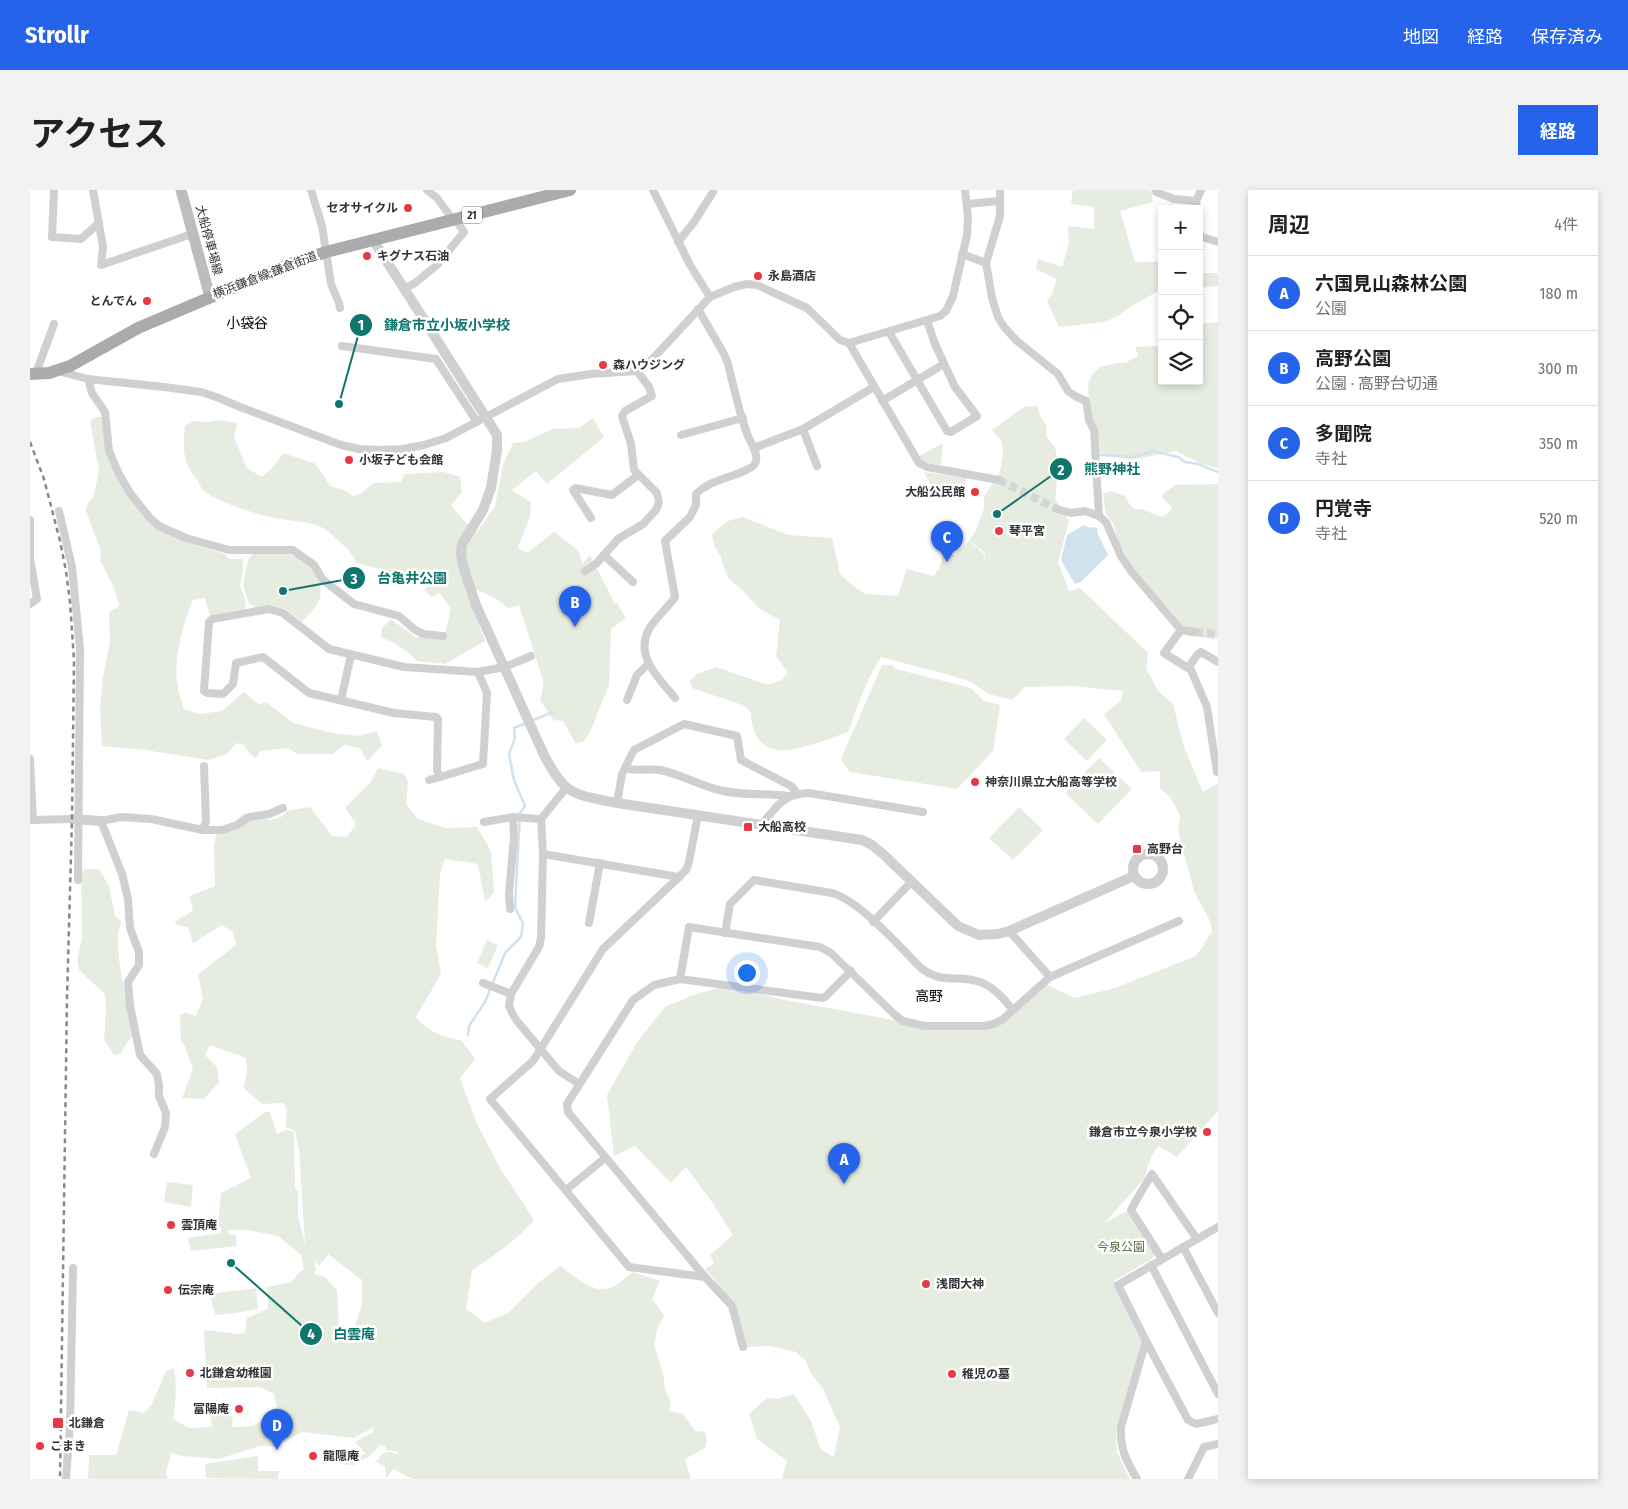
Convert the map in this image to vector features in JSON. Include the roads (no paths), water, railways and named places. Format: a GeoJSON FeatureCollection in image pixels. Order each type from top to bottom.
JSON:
{"type":"FeatureCollection","features":[{"type":"Feature","properties":{"kind":"main road","name":"大船停車場線"},"geometry":{"type":"LineString","coordinates":[[182,190],[210,297]]}},
{"type":"Feature","properties":{"kind":"main road","name":"横浜鎌倉線;鎌倉街道"},"geometry":{"type":"LineString","coordinates":[[33,373],[58,371],[70,366],[138,328],[287,265],[326,252],[570,190]]}},
{"type":"Feature","properties":{"kind":"street"},"geometry":{"type":"LineString","coordinates":[[54,190],[52,236],[81,239],[99,223]]}},
{"type":"Feature","properties":{"kind":"street"},"geometry":{"type":"LineString","coordinates":[[93,190],[103,247],[101,265],[192,234]]}},
{"type":"Feature","properties":{"kind":"street"},"geometry":{"type":"LineString","coordinates":[[311,190],[322,226],[333,290],[340,308]]}},
{"type":"Feature","properties":{"kind":"street"},"geometry":{"type":"LineString","coordinates":[[404,288],[437,265],[464,232],[437,198],[427,190]]}},
{"type":"Feature","properties":{"kind":"street"},"geometry":{"type":"LineString","coordinates":[[653,190],[690,265],[710,297]]}},
{"type":"Feature","properties":{"kind":"street"},"geometry":{"type":"LineString","coordinates":[[849,344],[927,321],[940,316],[946,311],[950,304],[967,235],[965,190]]}},
{"type":"Feature","properties":{"kind":"street"},"geometry":{"type":"LineString","coordinates":[[1000,190],[998,223],[986,264],[992,298],[1004,328],[1025,348],[1058,374],[1068,392],[1086,401],[1089,420],[1094,430],[1099,516]]}},
{"type":"Feature","properties":{"kind":"street"},"geometry":{"type":"LineString","coordinates":[[1156,190],[1156,192],[1174,199],[1197,205],[1201,190]]}},
{"type":"Feature","properties":{"kind":"street"},"geometry":{"type":"LineString","coordinates":[[678,242],[694,222],[713,192]]}},
{"type":"Feature","properties":{"kind":"street"},"geometry":{"type":"LineString","coordinates":[[967,204],[1000,201]]}},
{"type":"Feature","properties":{"kind":"street"},"geometry":{"type":"LineString","coordinates":[[1203,237],[1218,242]]}},
{"type":"Feature","properties":{"kind":"street"},"geometry":{"type":"LineString","coordinates":[[373,240],[497,435],[497,450],[491,488],[483,510],[462,544],[463,566],[476,604],[544,755],[556,777],[566,788],[583,796],[617,803],[862,840],[883,854],[958,926],[979,935],[1009,931],[1134,876]]}},
{"type":"Feature","properties":{"kind":"street"},"geometry":{"type":"LineString","coordinates":[[962,254],[986,264]]}},
{"type":"Feature","properties":{"kind":"street"},"geometry":{"type":"LineString","coordinates":[[58,371],[88,379],[164,386],[201,392],[333,443],[359,449],[404,449],[446,438],[558,379],[591,374],[637,371],[646,366],[710,297],[734,287],[747,284],[757,285],[807,308],[840,340],[849,344],[919,463],[927,467],[999,480]]}},
{"type":"Feature","properties":{"kind":"street"},"geometry":{"type":"LineString","coordinates":[[675,698],[648,664],[644,644],[649,630],[675,597],[665,541],[690,517],[696,505],[696,494],[702,488],[747,470],[756,462],[754,448],[748,436],[724,354],[698,310]]}},
{"type":"Feature","properties":{"kind":"street"},"geometry":{"type":"LineString","coordinates":[[889,332],[947,431],[950,432],[977,416],[955,387],[927,321]]}},
{"type":"Feature","properties":{"kind":"street"},"geometry":{"type":"LineString","coordinates":[[33,373],[54,324]]}},
{"type":"Feature","properties":{"kind":"street"},"geometry":{"type":"LineString","coordinates":[[342,346],[436,359],[477,422]]}},
{"type":"Feature","properties":{"kind":"street"},"geometry":{"type":"LineString","coordinates":[[882,401],[944,364]]}},
{"type":"Feature","properties":{"kind":"street"},"geometry":{"type":"LineString","coordinates":[[586,571],[596,564],[618,539],[644,524],[660,502],[659,496],[634,470],[631,444],[622,416],[625,411],[652,396],[649,386],[637,371]]}},
{"type":"Feature","properties":{"kind":"street"},"geometry":{"type":"LineString","coordinates":[[88,379],[92,393],[105,412],[109,450],[119,474],[138,504],[159,526],[186,538],[229,550],[293,550],[314,564],[323,580],[354,604],[399,616],[414,630],[423,634],[443,636]]}},
{"type":"Feature","properties":{"kind":"street"},"geometry":{"type":"LineString","coordinates":[[754,448],[803,429],[874,387]]}},
{"type":"Feature","properties":{"kind":"street"},"geometry":{"type":"LineString","coordinates":[[681,435],[743,418]]}},
{"type":"Feature","properties":{"kind":"street"},"geometry":{"type":"LineString","coordinates":[[803,429],[817,466]]}},
{"type":"Feature","properties":{"kind":"street"},"geometry":{"type":"LineString","coordinates":[[591,518],[572,490],[575,488],[612,495],[638,475]]}},
{"type":"Feature","properties":{"kind":"street"},"geometry":{"type":"LineString","coordinates":[[1057,509],[1071,513],[1085,511],[1099,516],[1106,522],[1121,556],[1131,571],[1181,630],[1195,632]]}},
{"type":"Feature","properties":{"kind":"street"},"geometry":{"type":"LineString","coordinates":[[59,510],[72,567],[80,649],[75,819],[78,880]]}},
{"type":"Feature","properties":{"kind":"street"},"geometry":{"type":"LineString","coordinates":[[30,520],[30,558],[38,599],[30,604]]}},
{"type":"Feature","properties":{"kind":"street"},"geometry":{"type":"LineString","coordinates":[[604,555],[633,582]]}},
{"type":"Feature","properties":{"kind":"street"},"geometry":{"type":"LineString","coordinates":[[440,777],[436,770],[438,719],[436,717],[394,713],[309,692],[263,658],[236,663],[233,684],[224,694],[207,693],[204,691],[209,622],[269,609],[283,614],[329,649],[404,667],[478,672],[505,667],[531,656]]}},
{"type":"Feature","properties":{"kind":"street"},"geometry":{"type":"LineString","coordinates":[[1181,630],[1164,653],[1191,670],[1207,707],[1215,746],[1217,772]]}},
{"type":"Feature","properties":{"kind":"street"},"geometry":{"type":"LineString","coordinates":[[1188,668],[1201,652],[1218,662]]}},
{"type":"Feature","properties":{"kind":"street"},"geometry":{"type":"LineString","coordinates":[[341,700],[351,654]]}},
{"type":"Feature","properties":{"kind":"street"},"geometry":{"type":"LineString","coordinates":[[627,700],[637,674],[648,664]]}},
{"type":"Feature","properties":{"kind":"street"},"geometry":{"type":"LineString","coordinates":[[428,780],[483,764],[488,693],[478,672]]}},
{"type":"Feature","properties":{"kind":"street"},"geometry":{"type":"LineString","coordinates":[[617,803],[622,774],[634,750],[684,724],[737,736],[741,760],[791,786],[798,794]]}},
{"type":"Feature","properties":{"kind":"street"},"geometry":{"type":"LineString","coordinates":[[30,759],[32,820],[75,819],[101,821],[121,817],[151,819],[203,830],[222,830],[230,828],[246,818],[269,814],[283,808]]}},
{"type":"Feature","properties":{"kind":"street"},"geometry":{"type":"LineString","coordinates":[[203,830],[206,821],[204,766]]}},
{"type":"Feature","properties":{"kind":"street"},"geometry":{"type":"LineString","coordinates":[[625,768],[634,771],[660,770],[718,790],[736,794],[788,796],[809,793],[923,812]]}},
{"type":"Feature","properties":{"kind":"street"},"geometry":{"type":"LineString","coordinates":[[566,788],[541,819],[543,854],[541,938],[539,947],[511,994],[509,1001],[512,1013],[540,1050],[559,1071],[579,1084]]}},
{"type":"Feature","properties":{"kind":"street"},"geometry":{"type":"LineString","coordinates":[[762,824],[788,796]]}},
{"type":"Feature","properties":{"kind":"street"},"geometry":{"type":"LineString","coordinates":[[698,815],[686,870],[603,949],[533,1061],[490,1099],[629,1267],[705,1277]]}},
{"type":"Feature","properties":{"kind":"street"},"geometry":{"type":"LineString","coordinates":[[484,822],[513,817],[541,819]]}},
{"type":"Feature","properties":{"kind":"street"},"geometry":{"type":"LineString","coordinates":[[510,909],[509,894],[514,837],[513,817]]}},
{"type":"Feature","properties":{"kind":"street"},"geometry":{"type":"LineString","coordinates":[[101,821],[122,874],[128,899],[130,928],[139,952],[139,966],[128,982],[130,1005],[140,1055],[157,1074],[159,1096],[166,1113],[165,1126],[154,1154]]}},
{"type":"Feature","properties":{"kind":"street"},"geometry":{"type":"LineString","coordinates":[[543,854],[679,877]]}},
{"type":"Feature","properties":{"kind":"street"},"geometry":{"type":"LineString","coordinates":[[589,923],[600,863]]}},
{"type":"Feature","properties":{"kind":"street"},"geometry":{"type":"LineString","coordinates":[[725,933],[730,904],[754,880],[840,895],[858,906],[921,968],[933,976],[942,979],[979,982],[998,993],[1013,1010]]}},
{"type":"Feature","properties":{"kind":"street"},"geometry":{"type":"LineString","coordinates":[[874,922],[912,881]]}},
{"type":"Feature","properties":{"kind":"street"},"geometry":{"type":"LineString","coordinates":[[680,979],[689,926],[820,947],[831,953],[895,1015],[904,1021],[925,1026],[984,1026],[1003,1019],[1050,977],[1179,921]]}},
{"type":"Feature","properties":{"kind":"street"},"geometry":{"type":"LineString","coordinates":[[1009,931],[1050,977]]}},
{"type":"Feature","properties":{"kind":"street"},"geometry":{"type":"LineString","coordinates":[[743,1347],[732,1306],[705,1277],[605,1158],[568,1112],[566,1104],[633,1000],[654,985],[680,979],[822,998],[851,971]]}},
{"type":"Feature","properties":{"kind":"street"},"geometry":{"type":"LineString","coordinates":[[483,982],[511,994]]}},
{"type":"Feature","properties":{"kind":"street"},"geometry":{"type":"LineString","coordinates":[[566,1190],[605,1158]]}},
{"type":"Feature","properties":{"kind":"street"},"geometry":{"type":"LineString","coordinates":[[1162,1259],[1131,1210],[1152,1174],[1197,1239]]}},
{"type":"Feature","properties":{"kind":"street"},"geometry":{"type":"LineString","coordinates":[[1218,1228],[1118,1285],[1188,1420],[1196,1424],[1218,1419]]}},
{"type":"Feature","properties":{"kind":"street"},"geometry":{"type":"LineString","coordinates":[[1184,1247],[1218,1313]]}},
{"type":"Feature","properties":{"kind":"street"},"geometry":{"type":"LineString","coordinates":[[1151,1265],[1218,1394]]}},
{"type":"Feature","properties":{"kind":"street"},"geometry":{"type":"LineString","coordinates":[[66,1479],[70,1424],[73,1268]]}},
{"type":"Feature","properties":{"kind":"street"},"geometry":{"type":"LineString","coordinates":[[1137,1479],[1125,1458],[1121,1439],[1122,1427],[1146,1341]]}},
{"type":"Feature","properties":{"kind":"street"},"geometry":{"type":"LineString","coordinates":[[1188,1479],[1204,1447],[1218,1444]]}},
{"type":"Feature","properties":{"kind":"water"},"geometry":{"type":"Polygon","coordinates":[[[1084,525],[1097,528],[1097,532],[1108,555],[1081,582],[1075,584],[1061,560],[1067,535],[1084,525]]]}},
{"type":"Feature","properties":{"kind":"waterway"},"geometry":{"type":"LineString","coordinates":[[1100,455],[1134,457],[1153,451],[1178,457],[1185,462],[1198,464],[1218,472]]}},
{"type":"Feature","properties":{"kind":"waterway"},"geometry":{"type":"LineString","coordinates":[[531,721],[553,712]]}},
{"type":"Feature","properties":{"kind":"waterway"},"geometry":{"type":"LineString","coordinates":[[468,1035],[469,1026],[485,1002],[505,953],[521,937],[523,923],[515,908],[520,813],[525,806],[514,780],[509,754],[515,738],[514,728],[526,723]]}},
{"type":"Feature","properties":{"kind":"tunnel"},"geometry":{"type":"LineString","coordinates":[[999,480],[1057,509]]}},
{"type":"Feature","properties":{"kind":"tunnel"},"geometry":{"type":"LineString","coordinates":[[1195,632],[1218,634]]}},
{"type":"Feature","properties":{"kind":"railway"},"geometry":{"type":"LineString","coordinates":[[30,442],[44,479],[60,541],[70,602],[74,660],[60,1479]]}},
{"type":"Feature","properties":{"kind":"place","name":"セオサイクル"},"geometry":{"type":"Point","coordinates":[408,208]}},
{"type":"Feature","properties":{"kind":"place","name":"キグナス石油"},"geometry":{"type":"Point","coordinates":[367,256]}},
{"type":"Feature","properties":{"kind":"place","name":"永島酒店"},"geometry":{"type":"Point","coordinates":[758,276]}},
{"type":"Feature","properties":{"kind":"place","name":"とんでん"},"geometry":{"type":"Point","coordinates":[147,301]}},
{"type":"Feature","properties":{"kind":"place","name":"森ハウジング"},"geometry":{"type":"Point","coordinates":[603,365]}},
{"type":"Feature","properties":{"kind":"place","name":"鎌倉市立小坂小学校"},"geometry":{"type":"Point","coordinates":[339,404]}},
{"type":"Feature","properties":{"kind":"place","name":"小坂子ども会館"},"geometry":{"type":"Point","coordinates":[349,460]}},
{"type":"Feature","properties":{"kind":"place","name":"大船公民館"},"geometry":{"type":"Point","coordinates":[975,492]}},
{"type":"Feature","properties":{"kind":"place","name":"熊野神社"},"geometry":{"type":"Point","coordinates":[997,514]}},
{"type":"Feature","properties":{"kind":"place","name":"琴平宮"},"geometry":{"type":"Point","coordinates":[999,531]}},
{"type":"Feature","properties":{"kind":"place","name":"多聞院"},"geometry":{"type":"Point","coordinates":[947,562]}},
{"type":"Feature","properties":{"kind":"place","name":"台亀井公園"},"geometry":{"type":"Point","coordinates":[283,591]}},
{"type":"Feature","properties":{"kind":"place","name":"高野公園"},"geometry":{"type":"Point","coordinates":[575,627]}},
{"type":"Feature","properties":{"kind":"place","name":"神奈川県立大船高等学校"},"geometry":{"type":"Point","coordinates":[975,782]}},
{"type":"Feature","properties":{"kind":"place","name":"大船高校"},"geometry":{"type":"Point","coordinates":[748,827]}},
{"type":"Feature","properties":{"kind":"place","name":"高野台"},"geometry":{"type":"Point","coordinates":[1137,849]}},
{"type":"Feature","properties":{"kind":"place","name":"鎌倉市立今泉小学校"},"geometry":{"type":"Point","coordinates":[1207,1132]}},
{"type":"Feature","properties":{"kind":"place","name":"六国見山森林公園"},"geometry":{"type":"Point","coordinates":[844,1184]}},
{"type":"Feature","properties":{"kind":"place","name":"雲頂庵"},"geometry":{"type":"Point","coordinates":[171,1225]}},
{"type":"Feature","properties":{"kind":"place","name":"白雲庵"},"geometry":{"type":"Point","coordinates":[231,1263]}},
{"type":"Feature","properties":{"kind":"place","name":"浅間大神"},"geometry":{"type":"Point","coordinates":[926,1284]}},
{"type":"Feature","properties":{"kind":"place","name":"伝宗庵"},"geometry":{"type":"Point","coordinates":[168,1290]}},
{"type":"Feature","properties":{"kind":"place","name":"北鎌倉幼稚園"},"geometry":{"type":"Point","coordinates":[190,1373]}},
{"type":"Feature","properties":{"kind":"place","name":"稚児の墓"},"geometry":{"type":"Point","coordinates":[952,1374]}},
{"type":"Feature","properties":{"kind":"place","name":"富陽庵"},"geometry":{"type":"Point","coordinates":[239,1409]}},
{"type":"Feature","properties":{"kind":"place","name":"北鎌倉"},"geometry":{"type":"Point","coordinates":[58,1423]}},
{"type":"Feature","properties":{"kind":"place","name":"こまき"},"geometry":{"type":"Point","coordinates":[40,1446]}},
{"type":"Feature","properties":{"kind":"place","name":"円覚寺"},"geometry":{"type":"Point","coordinates":[277,1450]}},
{"type":"Feature","properties":{"kind":"place","name":"龍隠庵"},"geometry":{"type":"Point","coordinates":[313,1456]}},
{"type":"Feature","properties":{"kind":"district","name":"小袋谷"},"geometry":{"type":"Point","coordinates":[247,323]}},
{"type":"Feature","properties":{"kind":"district","name":"高野"},"geometry":{"type":"Point","coordinates":[929,996]}},
{"type":"Feature","properties":{"kind":"park label","name":"今泉公園"},"geometry":{"type":"Point","coordinates":[1121,1247]}}]}
